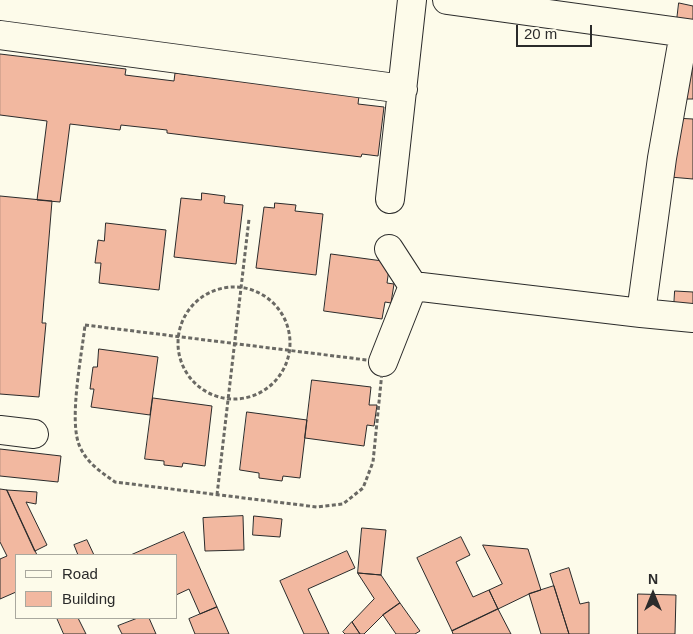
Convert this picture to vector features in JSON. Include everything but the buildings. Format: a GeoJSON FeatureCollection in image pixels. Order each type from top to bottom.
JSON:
{"type":"FeatureCollection","features":[{"type":"Feature","properties":{"kind":"lane"},"geometry":{"type":"LineString","coordinates":[[390,199],[412,0]]}},
{"type":"Feature","properties":{"kind":"lane"},"geometry":{"type":"LineString","coordinates":[[447,0],[688,34],[662,158],[641,313]]}},
{"type":"Feature","properties":{"kind":"lane"},"geometry":{"type":"LineString","coordinates":[[0,34],[403,89]]}},
{"type":"Feature","properties":{"kind":"lane"},"geometry":{"type":"LineString","coordinates":[[389,250],[413,286],[693,318]]}},
{"type":"Feature","properties":{"kind":"lane"},"geometry":{"type":"LineString","coordinates":[[383,362],[413,286]]}},
{"type":"Feature","properties":{"kind":"lane"},"geometry":{"type":"LineString","coordinates":[[0,430],[34,434]]}},
{"type":"Feature","properties":{"kind":"path"},"geometry":{"type":"LineString","coordinates":[[217,495],[249,219]]}},
{"type":"Feature","properties":{"kind":"path"},"geometry":{"type":"LineString","coordinates":[[241,286],[258,292],[273,301],[284,316],[290,332],[290,350],[284,369],[272,384],[256,395],[237,399],[217,397],[199,388],[186,374],[178,356],[177,336],[182,319],[192,304],[206,293],[223,287],[241,286]]}},
{"type":"Feature","properties":{"kind":"path"},"geometry":{"type":"LineString","coordinates":[[85,325],[290,350],[383,362],[373,462],[363,488],[343,504],[317,507],[115,482],[93,465],[79,446],[74,420],[85,325]]}}]}
